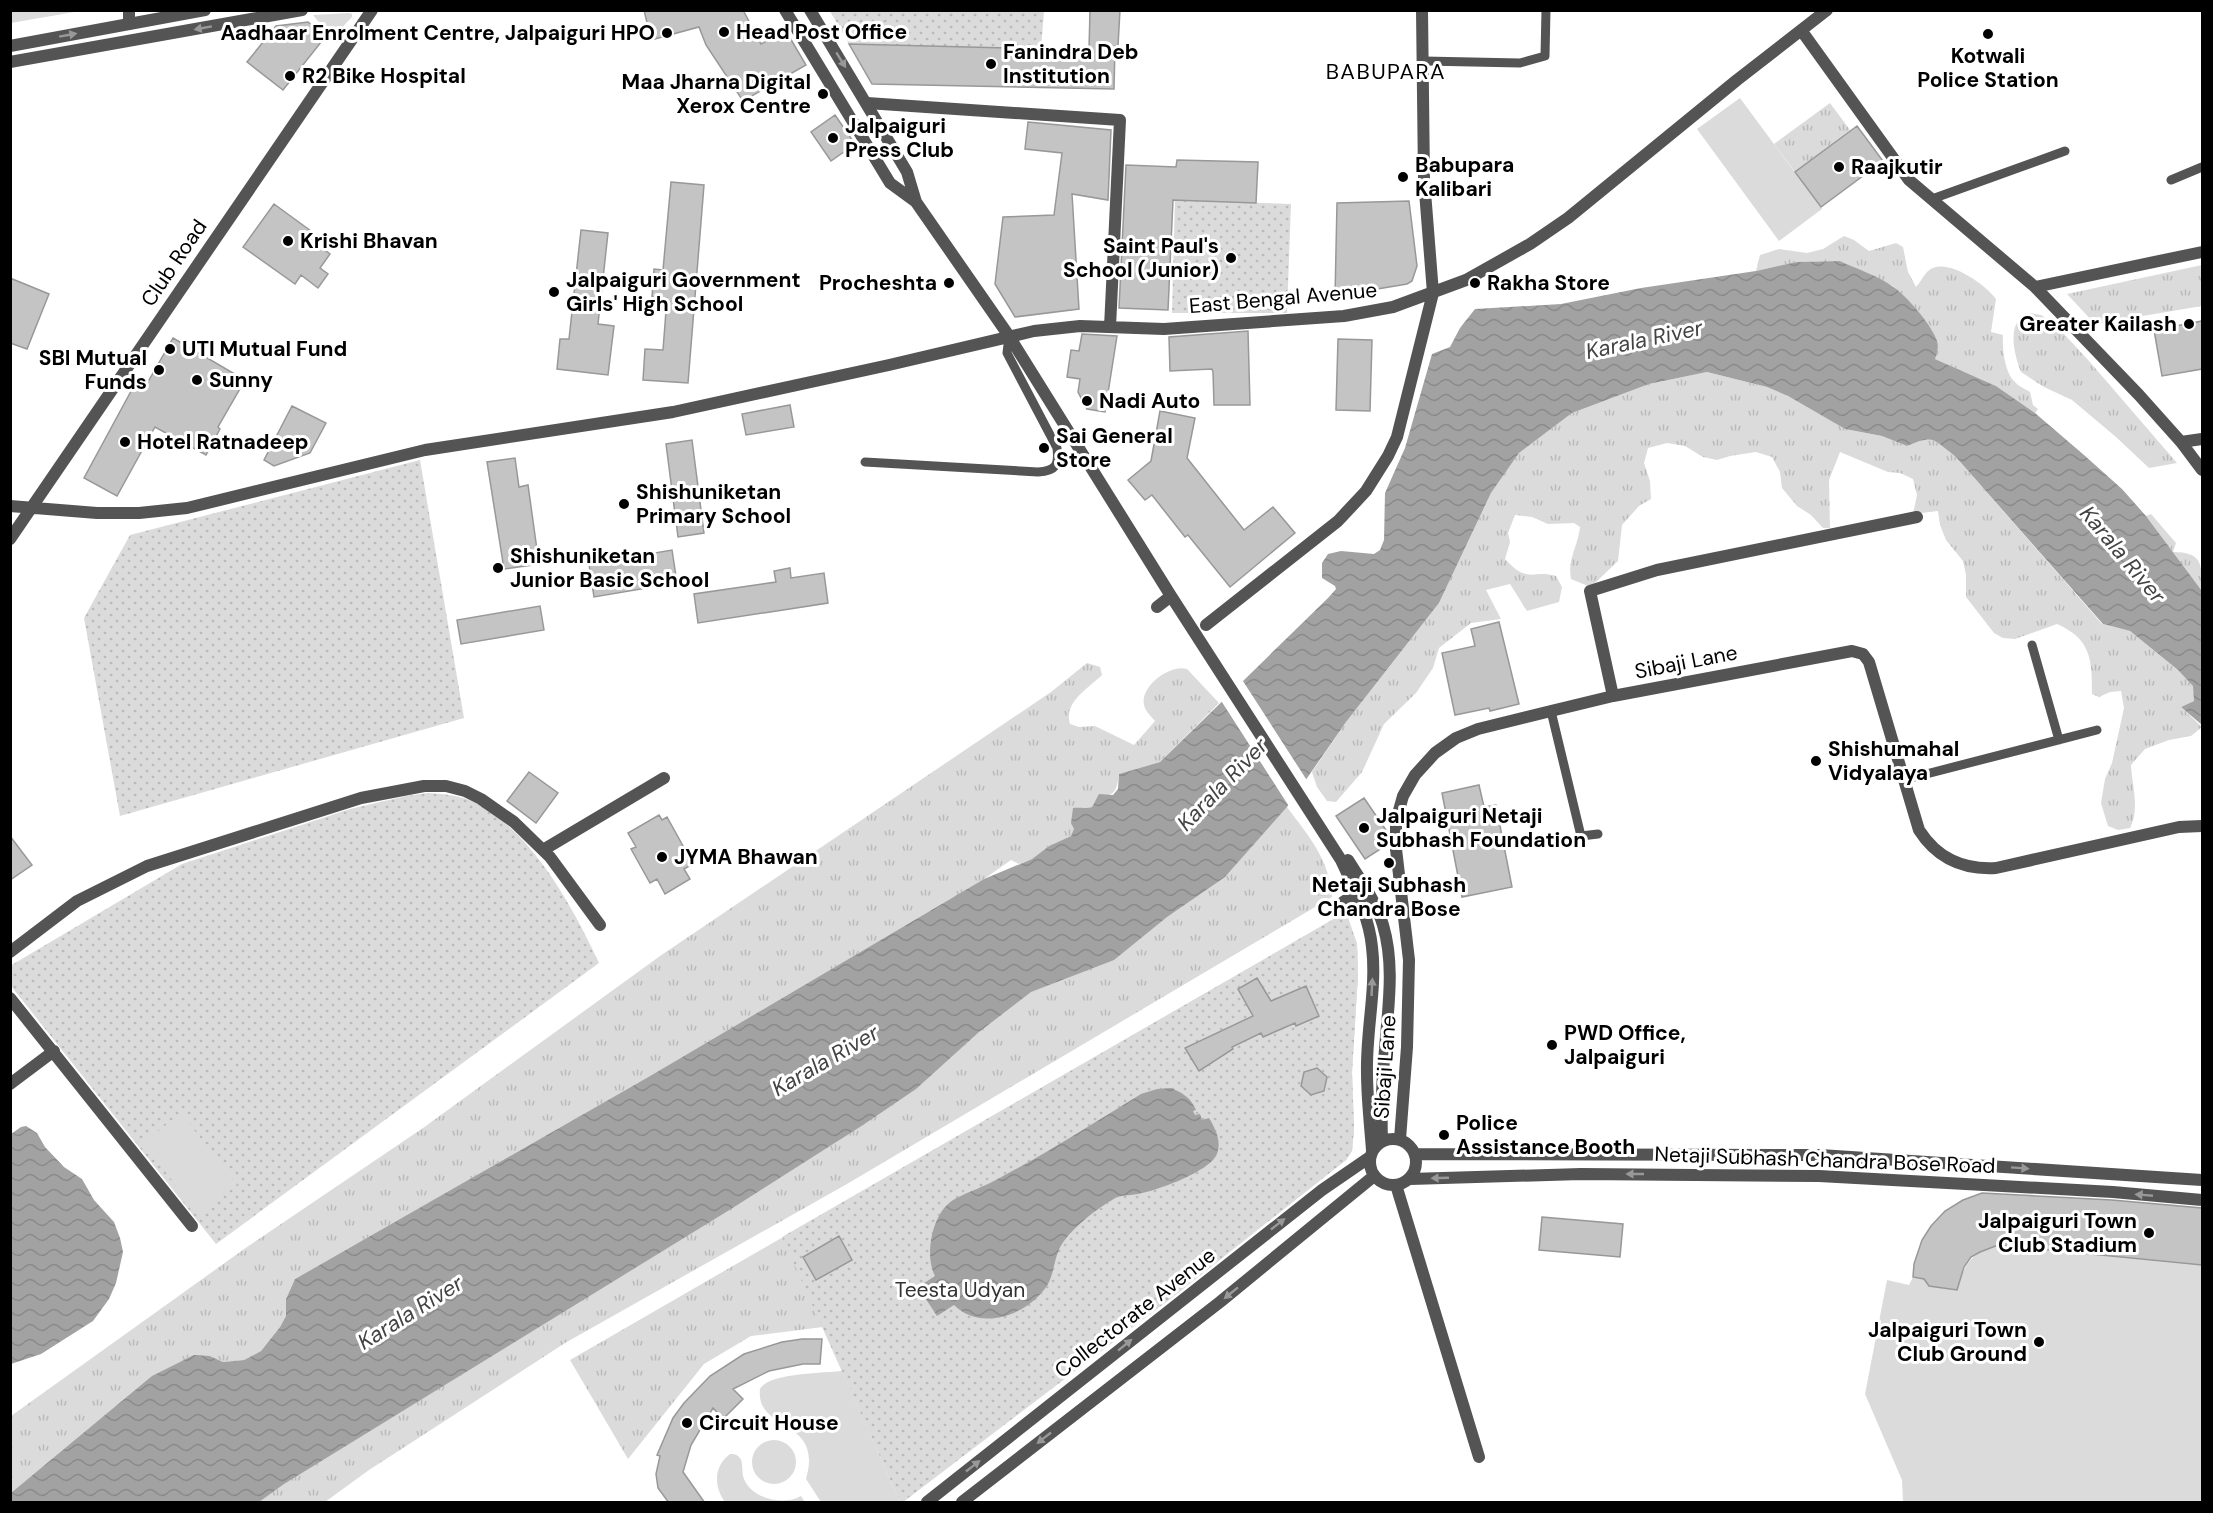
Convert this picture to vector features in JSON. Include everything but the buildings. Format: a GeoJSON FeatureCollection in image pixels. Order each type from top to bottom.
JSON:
{"type":"FeatureCollection","features":[{"type":"Feature","properties":{"kind":"street"},"geometry":{"type":"LineString","coordinates":[[129,10],[129,24]]}},
{"type":"Feature","properties":{"kind":"street"},"geometry":{"type":"LineString","coordinates":[[10,46],[205,10]]}},
{"type":"Feature","properties":{"kind":"street"},"geometry":{"type":"LineString","coordinates":[[10,62],[302,10]]}},
{"type":"Feature","properties":{"kind":"street","name":"Club Road"},"geometry":{"type":"LineString","coordinates":[[10,539],[372,10]]}},
{"type":"Feature","properties":{"kind":"street"},"geometry":{"type":"LineString","coordinates":[[785,10],[890,183],[915,202],[1009,336],[1171,596],[1341,860],[1357,893],[1369,927],[1372,948],[1373,972],[1366,1071],[1370,1164],[1374,1176],[1388,1185],[1396,1185],[1410,1179],[1416,1167],[1416,1154],[1412,1147],[1400,1139],[1382,1141]]}},
{"type":"Feature","properties":{"kind":"street"},"geometry":{"type":"LineString","coordinates":[[810,10],[907,172],[915,202]]}},
{"type":"Feature","properties":{"kind":"street"},"geometry":{"type":"LineString","coordinates":[[1206,625],[1338,521],[1352,507],[1388,456],[1403,417],[1434,293],[1424,179],[1422,10]]}},
{"type":"Feature","properties":{"kind":"street","name":"East Bengal Avenue"},"geometry":{"type":"LineString","coordinates":[[10,506],[97,513],[139,513],[187,508],[430,449],[673,412],[1034,331],[1080,326],[1164,329],[1344,316],[1394,307],[1475,275],[1530,244],[1568,218],[1827,10]]}},
{"type":"Feature","properties":{"kind":"street"},"geometry":{"type":"LineString","coordinates":[[1801,30],[1909,180],[2035,287],[2090,342],[2181,442],[2202,470]]}},
{"type":"Feature","properties":{"kind":"street"},"geometry":{"type":"LineString","coordinates":[[867,103],[1120,120],[1110,327]]}},
{"type":"Feature","properties":{"kind":"street"},"geometry":{"type":"LineString","coordinates":[[2035,287],[2202,252]]}},
{"type":"Feature","properties":{"kind":"street"},"geometry":{"type":"LineString","coordinates":[[2181,442],[2202,440]]}},
{"type":"Feature","properties":{"kind":"street"},"geometry":{"type":"LineString","coordinates":[[1612,696],[1590,591],[1657,570],[1917,517]]}},
{"type":"Feature","properties":{"kind":"street"},"geometry":{"type":"LineString","coordinates":[[1157,607],[1171,596]]}},
{"type":"Feature","properties":{"kind":"street","name":"Sibaji Lane"},"geometry":{"type":"LineString","coordinates":[[1400,1139],[1410,987],[1396,849],[1396,821],[1403,796],[1415,775],[1435,753],[1456,738],[1478,729],[1612,696],[1836,653],[1858,652],[1863,654],[1869,662],[1914,818],[1926,840],[1944,858],[1969,868],[1996,868],[2179,827],[2202,826]]}},
{"type":"Feature","properties":{"kind":"street"},"geometry":{"type":"LineString","coordinates":[[543,850],[664,778]]}},
{"type":"Feature","properties":{"kind":"street"},"geometry":{"type":"LineString","coordinates":[[10,952],[77,901],[147,866],[373,795],[424,786],[446,786],[465,791],[514,822],[543,850],[600,925]]}},
{"type":"Feature","properties":{"kind":"street"},"geometry":{"type":"LineString","coordinates":[[1314,817],[1346,857],[1368,890],[1382,922],[1388,946],[1389,994],[1383,1072],[1382,1141],[1371,1154]]}},
{"type":"Feature","properties":{"kind":"street"},"geometry":{"type":"LineString","coordinates":[[1343,902],[1357,893]]}},
{"type":"Feature","properties":{"kind":"street"},"geometry":{"type":"LineString","coordinates":[[10,998],[192,1226]]}},
{"type":"Feature","properties":{"kind":"street"},"geometry":{"type":"LineString","coordinates":[[10,1084],[54,1051]]}},
{"type":"Feature","properties":{"kind":"street","name":"Collectorate Avenue"},"geometry":{"type":"LineString","coordinates":[[927,1503],[1049,1406],[1165,1307],[1371,1154]]}},
{"type":"Feature","properties":{"kind":"street","name":"Netaji Subhash Chandra Bose Road"},"geometry":{"type":"LineString","coordinates":[[1416,1154],[1821,1155],[2202,1180]]}},
{"type":"Feature","properties":{"kind":"street","name":"Netaji Subhash Chandra Bose Road"},"geometry":{"type":"LineString","coordinates":[[1410,1179],[1581,1174],[1819,1176],[2113,1192],[2202,1200]]}},
{"type":"Feature","properties":{"kind":"street","name":"Collectorate Avenue"},"geometry":{"type":"LineString","coordinates":[[962,1503],[1220,1302],[1374,1176]]}},
{"type":"Feature","properties":{"kind":"street"},"geometry":{"type":"LineString","coordinates":[[1396,1185],[1479,1457]]}},
{"type":"Feature","properties":{"kind":"street"},"geometry":{"type":"LineString","coordinates":[[1049,1406],[1063,1424]]}},
{"type":"Feature","properties":{"kind":"lane"},"geometry":{"type":"LineString","coordinates":[[1424,61],[1520,63],[1545,56],[1546,10]]}},
{"type":"Feature","properties":{"kind":"lane"},"geometry":{"type":"LineString","coordinates":[[1932,199],[2065,151]]}},
{"type":"Feature","properties":{"kind":"lane"},"geometry":{"type":"LineString","coordinates":[[2171,180],[2202,167]]}},
{"type":"Feature","properties":{"kind":"lane"},"geometry":{"type":"LineString","coordinates":[[865,462],[1038,472],[1048,472],[1055,466],[1058,459],[1057,448],[1007,353],[1009,336]]}},
{"type":"Feature","properties":{"kind":"lane"},"geometry":{"type":"LineString","coordinates":[[2032,645],[2059,740]]}},
{"type":"Feature","properties":{"kind":"lane"},"geometry":{"type":"LineString","coordinates":[[1551,711],[1581,836],[1598,834]]}},
{"type":"Feature","properties":{"kind":"lane"},"geometry":{"type":"LineString","coordinates":[[1903,780],[2097,730]]}},
{"type":"Feature","properties":{"kind":"green space"},"geometry":{"type":"Polygon","coordinates":[[[11,10],[80,10],[80,11],[11,23],[11,10]]]}},
{"type":"Feature","properties":{"kind":"green space"},"geometry":{"type":"Polygon","coordinates":[[[830,11],[1044,11],[1041,49],[849,44],[830,11]]]}},
{"type":"Feature","properties":{"kind":"green space"},"geometry":{"type":"Polygon","coordinates":[[[349,13],[352,17],[332,38],[313,15],[349,13]]]}},
{"type":"Feature","properties":{"kind":"green space"},"geometry":{"type":"Polygon","coordinates":[[[1740,98],[1822,209],[1779,241],[1697,129],[1740,98]]]}},
{"type":"Feature","properties":{"kind":"green space"},"geometry":{"type":"Polygon","coordinates":[[[1830,103],[1850,130],[1795,172],[1774,144],[1830,103]]]}},
{"type":"Feature","properties":{"kind":"green space","name":"Saint Paul's School (Junior)"},"geometry":{"type":"Polygon","coordinates":[[[1175,200],[1291,204],[1287,313],[1172,313],[1175,200]]]}},
{"type":"Feature","properties":{"kind":"green space"},"geometry":{"type":"Polygon","coordinates":[[[1844,236],[1869,251],[1896,243],[1903,247],[1908,272],[1916,287],[1927,272],[1934,267],[1944,267],[1964,274],[1991,293],[1996,299],[1991,332],[2003,335],[2008,372],[2016,383],[2030,392],[2033,405],[2038,409],[2035,413],[1996,386],[1935,359],[1933,333],[1913,306],[1893,286],[1840,261],[1796,262],[1756,271],[1760,255],[1779,249],[1807,253],[1823,249],[1844,236]]]}},
{"type":"Feature","properties":{"kind":"green space"},"geometry":{"type":"Polygon","coordinates":[[[2202,265],[2202,306],[2095,324],[2067,294],[2202,265]]]}},
{"type":"Feature","properties":{"kind":"green space"},"geometry":{"type":"Polygon","coordinates":[[[2030,313],[2041,315],[2052,321],[2177,463],[2149,468],[2072,400],[2044,387],[2021,372],[2014,347],[2014,330],[2022,317],[2030,313]]]}},
{"type":"Feature","properties":{"kind":"green space"},"geometry":{"type":"Polygon","coordinates":[[[1707,372],[1767,387],[1788,396],[1845,429],[1882,436],[1907,446],[1928,439],[1937,442],[1955,456],[2102,624],[2130,631],[2194,686],[2194,701],[2181,707],[2202,727],[2191,736],[2169,740],[2145,749],[2131,765],[2135,813],[2130,828],[2118,830],[2108,826],[2101,803],[2124,708],[2121,691],[2110,692],[2099,697],[2092,694],[2090,660],[2083,644],[2077,636],[2057,624],[2015,639],[2003,638],[1994,633],[1966,597],[1966,575],[1963,561],[1946,540],[1938,511],[1913,514],[1917,495],[1913,479],[1900,473],[1888,472],[1840,452],[1829,480],[1830,528],[1823,528],[1811,515],[1797,506],[1782,488],[1780,472],[1772,457],[1756,452],[1717,460],[1703,457],[1685,446],[1667,443],[1648,448],[1644,463],[1650,481],[1651,499],[1639,506],[1622,525],[1618,561],[1595,583],[1588,586],[1571,579],[1570,566],[1580,527],[1574,523],[1548,524],[1532,517],[1515,515],[1508,533],[1510,542],[1505,559],[1525,574],[1556,576],[1562,587],[1559,602],[1527,611],[1510,584],[1486,590],[1501,619],[1471,623],[1439,648],[1433,668],[1416,693],[1384,724],[1362,772],[1336,802],[1327,801],[1317,787],[1312,772],[1346,722],[1439,603],[1491,493],[1519,453],[1572,413],[1649,384],[1707,372]]]}},
{"type":"Feature","properties":{"kind":"green space"},"geometry":{"type":"Polygon","coordinates":[[[420,460],[464,718],[120,816],[84,618],[130,535],[420,460]]]}},
{"type":"Feature","properties":{"kind":"green space"},"geometry":{"type":"Polygon","coordinates":[[[2151,514],[2176,543],[2173,552],[2190,554],[2199,562],[2202,591],[2146,516],[2151,514]]]}},
{"type":"Feature","properties":{"kind":"green space"},"geometry":{"type":"Polygon","coordinates":[[[1087,663],[1100,667],[1102,675],[1074,702],[1070,709],[1070,724],[1079,727],[1095,726],[1134,745],[1155,721],[1147,712],[1144,698],[1151,684],[1165,673],[1180,668],[1187,669],[1219,703],[1160,762],[1119,774],[1117,787],[1113,793],[1095,801],[1092,807],[1085,809],[1071,836],[1049,846],[1032,859],[1019,864],[1011,860],[984,879],[650,1076],[295,1279],[286,1299],[286,1316],[261,1351],[244,1360],[223,1362],[210,1356],[11,1495],[11,1416],[247,1247],[423,1128],[660,956],[1051,692],[1087,663]]]}},
{"type":"Feature","properties":{"kind":"green space"},"geometry":{"type":"Polygon","coordinates":[[[428,793],[469,800],[491,812],[511,828],[530,848],[562,893],[599,963],[216,1244],[11,986],[10,966],[182,864],[350,809],[428,793]]]}},
{"type":"Feature","properties":{"kind":"green space"},"geometry":{"type":"Polygon","coordinates":[[[1287,807],[1322,859],[1332,897],[847,1184],[565,1343],[369,1470],[325,1502],[221,1502],[957,1034],[1225,877],[1287,807]]]}},
{"type":"Feature","properties":{"kind":"green space","name":"Teesta Udyan"},"geometry":{"type":"Polygon","coordinates":[[[1346,912],[1357,944],[1358,975],[1352,1072],[1354,1129],[1352,1151],[1346,1160],[903,1502],[823,1327],[751,1336],[704,1364],[628,1459],[570,1360],[1346,912]]]}},
{"type":"Feature","properties":{"kind":"green space","name":"Teesta Udyan"},"geometry":{"type":"Polygon","coordinates":[[[1346,912],[1357,944],[1358,975],[1352,1072],[1354,1129],[1352,1151],[1346,1160],[1178,1293],[903,1502],[900,1502],[782,1237],[1346,912]]]}},
{"type":"Feature","properties":{"kind":"green space"},"geometry":{"type":"Polygon","coordinates":[[[181,1113],[237,1185],[199,1215],[143,1143],[181,1113]]]}},
{"type":"Feature","properties":{"kind":"green space","name":"Jalpaiguri Town Club Ground"},"geometry":{"type":"Polygon","coordinates":[[[1998,1245],[2202,1264],[2202,1502],[1903,1502],[1902,1480],[1865,1394],[1887,1280],[1909,1285],[1913,1277],[1924,1279],[1929,1286],[1957,1290],[1970,1261],[1981,1252],[1998,1245]]]}},
{"type":"Feature","properties":{"kind":"green space"},"geometry":{"type":"Polygon","coordinates":[[[842,1371],[900,1502],[821,1502],[806,1479],[809,1459],[806,1445],[798,1435],[768,1413],[761,1403],[760,1389],[774,1380],[797,1375],[842,1371]]]}},
{"type":"Feature","properties":{"kind":"green space"},"geometry":{"type":"Polygon","coordinates":[[[774,1440],[790,1446],[796,1462],[790,1478],[774,1484],[758,1478],[752,1462],[758,1446],[774,1440]]]}},
{"type":"Feature","properties":{"kind":"green space"},"geometry":{"type":"Polygon","coordinates":[[[730,1454],[741,1459],[744,1479],[754,1492],[769,1499],[778,1500],[801,1496],[805,1502],[725,1502],[717,1484],[717,1477],[720,1465],[730,1454]]]}},
{"type":"Feature","properties":{"kind":"water","name":"Karala River"},"geometry":{"type":"Polygon","coordinates":[[[1840,261],[1880,279],[1897,290],[1918,310],[1937,341],[1935,359],[1996,386],[2035,413],[2122,489],[2146,516],[2202,591],[2202,725],[2181,707],[2194,701],[2193,686],[2178,670],[2130,631],[2103,624],[1955,456],[1937,442],[1928,439],[1907,446],[1882,436],[1845,429],[1788,396],[1767,387],[1707,372],[1649,384],[1572,413],[1519,453],[1491,493],[1439,603],[1346,722],[1287,807],[1225,877],[1167,917],[1114,960],[1031,992],[979,1032],[916,1089],[863,1125],[731,1209],[284,1484],[259,1502],[11,1502],[11,1493],[152,1376],[194,1355],[210,1356],[223,1362],[244,1360],[261,1351],[286,1316],[286,1299],[295,1279],[650,1076],[984,879],[1032,859],[1049,846],[1071,836],[1074,829],[1071,823],[1073,808],[1092,807],[1099,794],[1113,795],[1118,789],[1119,774],[1160,762],[1328,598],[1336,589],[1322,578],[1322,563],[1328,554],[1341,551],[1374,554],[1380,550],[1384,540],[1385,493],[1405,448],[1432,354],[1450,347],[1460,328],[1475,309],[1561,304],[1641,288],[1756,271],[1796,262],[1840,261]]]}},
{"type":"Feature","properties":{"kind":"water"},"geometry":{"type":"Polygon","coordinates":[[[1171,1088],[1189,1099],[1196,1110],[1193,1111],[1195,1115],[1200,1114],[1202,1120],[1209,1118],[1212,1123],[1219,1144],[1216,1155],[1207,1166],[1178,1181],[1146,1192],[1118,1197],[1105,1204],[1074,1229],[1064,1241],[1056,1257],[1048,1284],[1040,1295],[1017,1311],[991,1318],[977,1317],[965,1313],[954,1305],[937,1316],[918,1287],[935,1276],[930,1259],[931,1240],[936,1222],[949,1203],[1034,1159],[1141,1094],[1171,1088]]]}},
{"type":"Feature","properties":{"kind":"water"},"geometry":{"type":"Polygon","coordinates":[[[26,1126],[37,1133],[45,1147],[64,1167],[82,1179],[94,1200],[114,1222],[123,1252],[116,1283],[109,1299],[93,1321],[41,1354],[11,1364],[11,1134],[26,1126]]]}},
{"type":"Feature","properties":{"kind":"pier"},"geometry":{"type":"Polygon","coordinates":[[[1241,678],[1308,782],[1290,808],[1220,699],[1241,678]]]}},
{"type":"Feature","properties":{"kind":"place","name":"Head Post Office"},"geometry":{"type":"Point","coordinates":[724,32]}},
{"type":"Feature","properties":{"kind":"place","name":"Aadhaar Enrolment Centre, Jalpaiguri HPO"},"geometry":{"type":"Point","coordinates":[667,33]}},
{"type":"Feature","properties":{"kind":"place","name":"Kotwali Police Station"},"geometry":{"type":"Point","coordinates":[1988,34]}},
{"type":"Feature","properties":{"kind":"place","name":"Fanindra Deb Institution"},"geometry":{"type":"Point","coordinates":[991,64]}},
{"type":"Feature","properties":{"kind":"place","name":"R2 Bike Hospital"},"geometry":{"type":"Point","coordinates":[290,76]}},
{"type":"Feature","properties":{"kind":"place","name":"Maa Jharna Digital Xerox Centre"},"geometry":{"type":"Point","coordinates":[823,94]}},
{"type":"Feature","properties":{"kind":"place","name":"Jalpaiguri Press Club"},"geometry":{"type":"Point","coordinates":[833,138]}},
{"type":"Feature","properties":{"kind":"place","name":"Raajkutir"},"geometry":{"type":"Point","coordinates":[1839,167]}},
{"type":"Feature","properties":{"kind":"place","name":"Babupara Kalibari"},"geometry":{"type":"Point","coordinates":[1403,177]}},
{"type":"Feature","properties":{"kind":"place","name":"Krishi Bhavan"},"geometry":{"type":"Point","coordinates":[288,241]}},
{"type":"Feature","properties":{"kind":"place","name":"Saint Paul's School (Junior)"},"geometry":{"type":"Point","coordinates":[1231,258]}},
{"type":"Feature","properties":{"kind":"place","name":"Procheshta"},"geometry":{"type":"Point","coordinates":[949,283]}},
{"type":"Feature","properties":{"kind":"place","name":"Rakha Store"},"geometry":{"type":"Point","coordinates":[1475,283]}},
{"type":"Feature","properties":{"kind":"place","name":"Jalpaiguri Government Girls' High School"},"geometry":{"type":"Point","coordinates":[554,292]}},
{"type":"Feature","properties":{"kind":"place","name":"Greater Kailash"},"geometry":{"type":"Point","coordinates":[2189,324]}},
{"type":"Feature","properties":{"kind":"place","name":"UTI Mutual Fund"},"geometry":{"type":"Point","coordinates":[170,349]}},
{"type":"Feature","properties":{"kind":"place","name":"SBI Mutual Funds"},"geometry":{"type":"Point","coordinates":[159,370]}},
{"type":"Feature","properties":{"kind":"place","name":"Sunny"},"geometry":{"type":"Point","coordinates":[197,380]}},
{"type":"Feature","properties":{"kind":"place","name":"Nadi Auto"},"geometry":{"type":"Point","coordinates":[1087,401]}},
{"type":"Feature","properties":{"kind":"place","name":"Hotel Ratnadeep"},"geometry":{"type":"Point","coordinates":[125,442]}},
{"type":"Feature","properties":{"kind":"place","name":"Sai General Store"},"geometry":{"type":"Point","coordinates":[1044,448]}},
{"type":"Feature","properties":{"kind":"place","name":"Shishuniketan Primary School"},"geometry":{"type":"Point","coordinates":[624,504]}},
{"type":"Feature","properties":{"kind":"place","name":"Shishuniketan Junior Basic School"},"geometry":{"type":"Point","coordinates":[498,568]}},
{"type":"Feature","properties":{"kind":"place","name":"Shishumahal Vidyalaya"},"geometry":{"type":"Point","coordinates":[1816,761]}},
{"type":"Feature","properties":{"kind":"place","name":"Jalpaiguri Netaji Subhash Foundation"},"geometry":{"type":"Point","coordinates":[1364,828]}},
{"type":"Feature","properties":{"kind":"place","name":"JYMA Bhawan"},"geometry":{"type":"Point","coordinates":[662,857]}},
{"type":"Feature","properties":{"kind":"place","name":"Netaji Subhash Chandra Bose"},"geometry":{"type":"Point","coordinates":[1389,863]}},
{"type":"Feature","properties":{"kind":"place","name":"PWD Office, Jalpaiguri"},"geometry":{"type":"Point","coordinates":[1552,1045]}},
{"type":"Feature","properties":{"kind":"place","name":"Police Assistance Booth"},"geometry":{"type":"Point","coordinates":[1444,1135]}},
{"type":"Feature","properties":{"kind":"place","name":"Jalpaiguri Town Club Stadium"},"geometry":{"type":"Point","coordinates":[2149,1233]}},
{"type":"Feature","properties":{"kind":"place","name":"Jalpaiguri Town Club Ground"},"geometry":{"type":"Point","coordinates":[2039,1342]}},
{"type":"Feature","properties":{"kind":"place","name":"Circuit House"},"geometry":{"type":"Point","coordinates":[687,1423]}},
{"type":"Feature","properties":{"kind":"district","name":"BABUPARA"},"geometry":{"type":"Point","coordinates":[1386,71]}}]}
